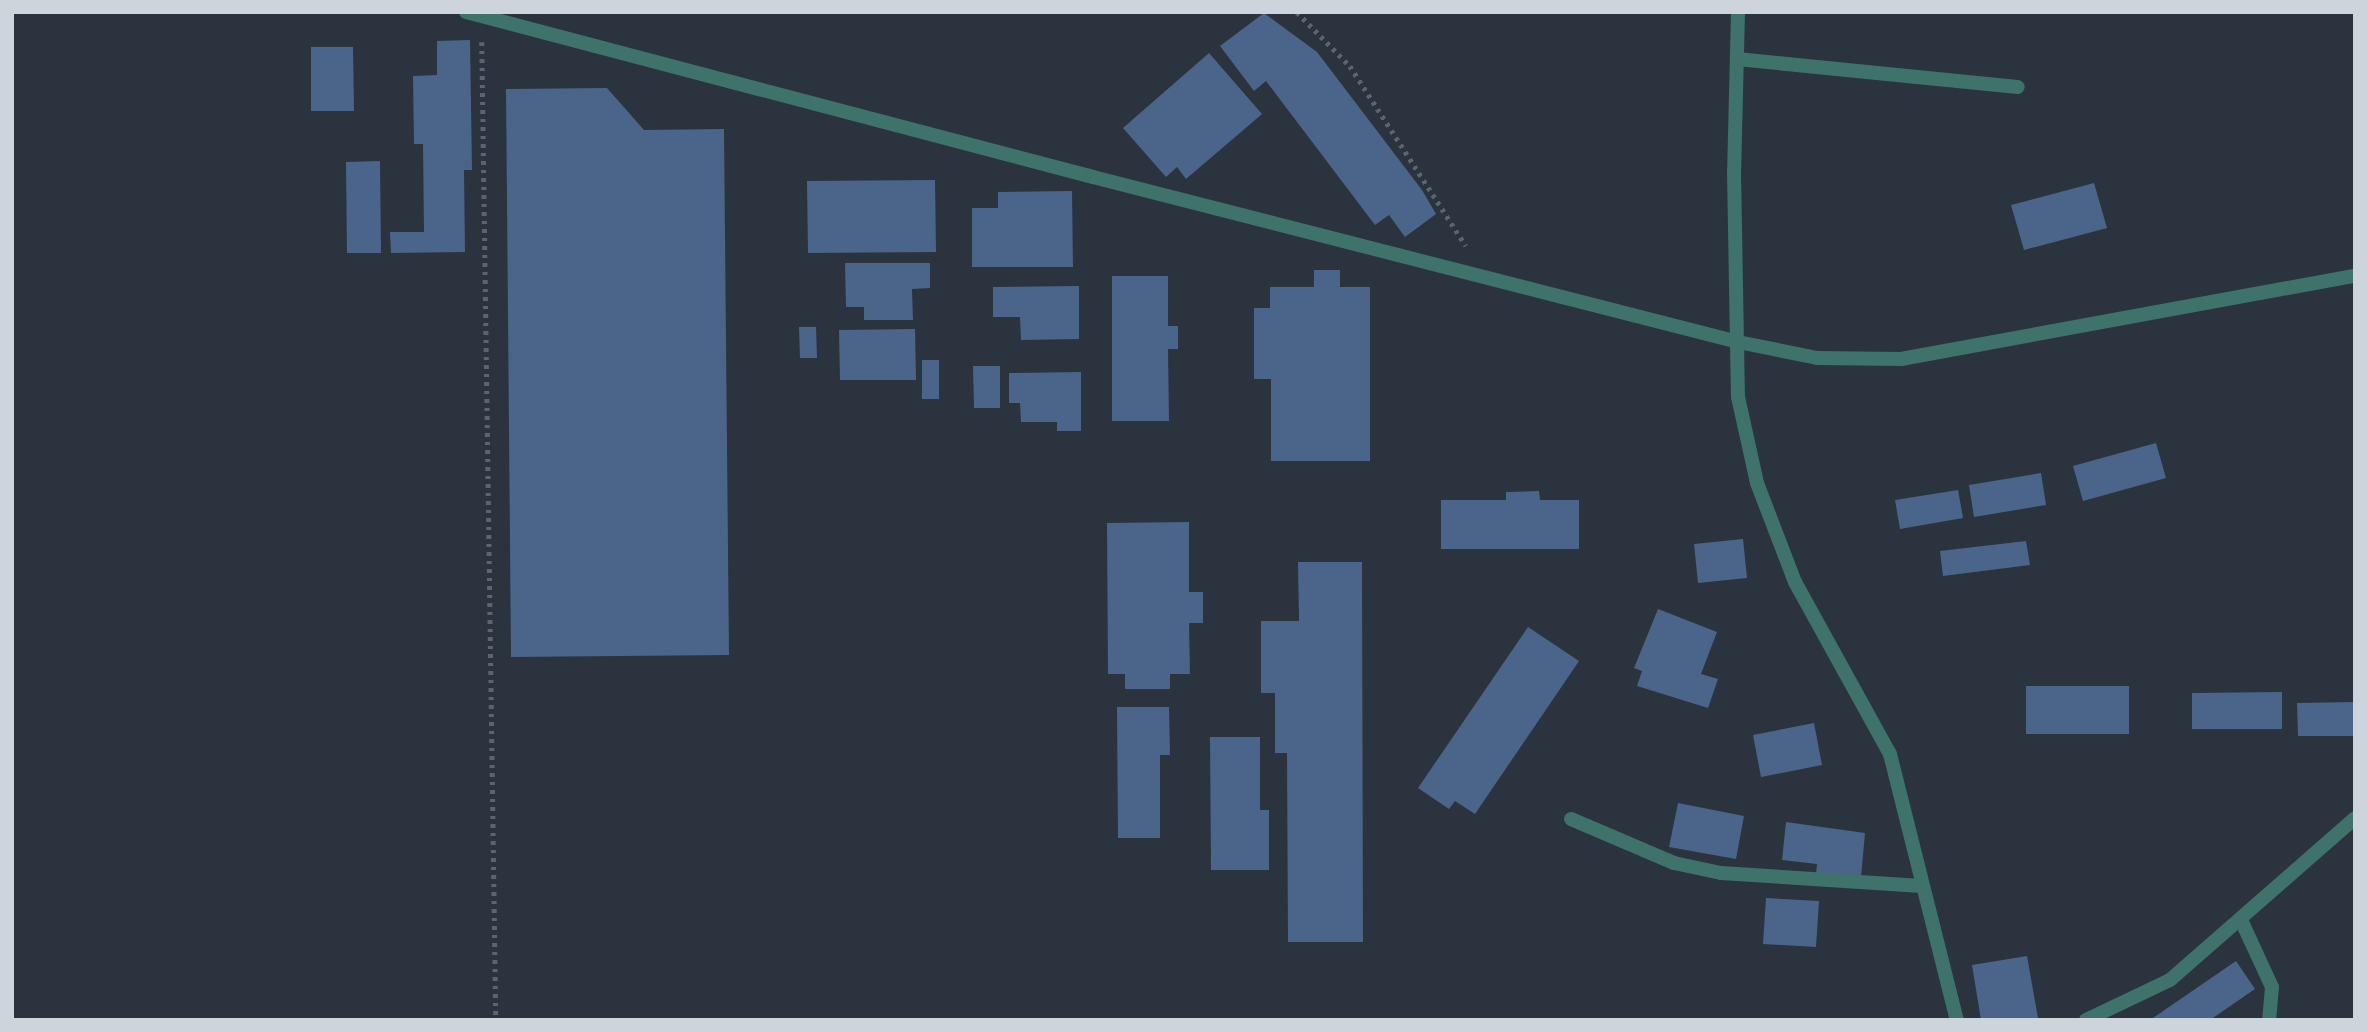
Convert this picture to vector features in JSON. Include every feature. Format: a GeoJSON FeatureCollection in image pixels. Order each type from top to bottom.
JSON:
{"type":"FeatureCollection","features":[{"type":"Feature","properties":{"kind":"street"},"geometry":{"type":"LineString","coordinates":[[466,12],[1738,342],[1817,358],[1901,359],[2355,276]]}},
{"type":"Feature","properties":{"kind":"street"},"geometry":{"type":"LineString","coordinates":[[1738,12],[1738,397],[1757,483],[1795,582],[1889,754],[1957,1020]]}},
{"type":"Feature","properties":{"kind":"street"},"geometry":{"type":"LineString","coordinates":[[1737,58],[2018,87]]}},
{"type":"Feature","properties":{"kind":"street"},"geometry":{"type":"LineString","coordinates":[[2086,1020],[2170,980],[2355,818]]}},
{"type":"Feature","properties":{"kind":"street"},"geometry":{"type":"LineString","coordinates":[[1571,819],[1674,863],[1721,873],[1922,886]]}},
{"type":"Feature","properties":{"kind":"street"},"geometry":{"type":"LineString","coordinates":[[2241,920],[2272,987],[2269,1020]]}},
{"type":"Feature","properties":{"kind":"path"},"geometry":{"type":"LineString","coordinates":[[1297,12],[1350,66],[1485,275]]}},
{"type":"Feature","properties":{"kind":"path"},"geometry":{"type":"LineString","coordinates":[[481,16],[496,1020]]}},
{"type":"Feature","properties":{"kind":"building"},"geometry":{"type":"Polygon","coordinates":[[[1264,13],[1317,52],[1422,190],[1436,214],[1405,237],[1389,215],[1375,225],[1266,81],[1254,91],[1220,46],[1264,13]]]}},
{"type":"Feature","properties":{"kind":"building"},"geometry":{"type":"Polygon","coordinates":[[[470,40],[472,170],[464,170],[465,252],[391,253],[390,232],[424,232],[423,144],[414,144],[413,76],[437,75],[437,41],[470,40]]]}},
{"type":"Feature","properties":{"kind":"building"},"geometry":{"type":"Polygon","coordinates":[[[311,47],[353,47],[354,111],[311,111],[311,47]]]}},
{"type":"Feature","properties":{"kind":"building"},"geometry":{"type":"Polygon","coordinates":[[[1209,53],[1262,114],[1186,179],[1177,167],[1166,177],[1123,128],[1209,53]]]}},
{"type":"Feature","properties":{"kind":"building"},"geometry":{"type":"Polygon","coordinates":[[[607,88],[644,130],[724,129],[729,655],[511,657],[506,89],[607,88]]]}},
{"type":"Feature","properties":{"kind":"building"},"geometry":{"type":"Polygon","coordinates":[[[380,161],[381,253],[347,253],[346,162],[380,161]]]}},
{"type":"Feature","properties":{"kind":"building"},"geometry":{"type":"Polygon","coordinates":[[[935,180],[936,252],[808,253],[807,181],[935,180]]]}},
{"type":"Feature","properties":{"kind":"building"},"geometry":{"type":"Polygon","coordinates":[[[2094,183],[2107,228],[2024,250],[2011,205],[2094,183]]]}},
{"type":"Feature","properties":{"kind":"building"},"geometry":{"type":"Polygon","coordinates":[[[1072,191],[1073,267],[972,267],[972,208],[998,208],[998,192],[1072,191]]]}},
{"type":"Feature","properties":{"kind":"building"},"geometry":{"type":"Polygon","coordinates":[[[845,263],[930,263],[930,288],[912,289],[913,320],[864,320],[864,307],[846,307],[845,263]]]}},
{"type":"Feature","properties":{"kind":"building"},"geometry":{"type":"Polygon","coordinates":[[[1314,270],[1340,270],[1340,287],[1370,287],[1370,461],[1271,461],[1271,379],[1254,379],[1254,308],[1270,308],[1270,287],[1314,287],[1314,270]]]}},
{"type":"Feature","properties":{"kind":"building"},"geometry":{"type":"Polygon","coordinates":[[[1112,276],[1168,276],[1168,326],[1178,326],[1178,349],[1168,349],[1169,421],[1112,421],[1112,276]]]}},
{"type":"Feature","properties":{"kind":"building"},"geometry":{"type":"Polygon","coordinates":[[[1079,286],[1079,339],[1021,340],[1020,317],[993,317],[993,287],[1079,286]]]}},
{"type":"Feature","properties":{"kind":"building"},"geometry":{"type":"Polygon","coordinates":[[[799,327],[816,327],[817,358],[800,358],[799,327]]]}},
{"type":"Feature","properties":{"kind":"building"},"geometry":{"type":"Polygon","coordinates":[[[915,329],[916,380],[840,380],[839,330],[915,329]]]}},
{"type":"Feature","properties":{"kind":"building"},"geometry":{"type":"Polygon","coordinates":[[[922,360],[939,360],[939,399],[922,399],[922,360]]]}},
{"type":"Feature","properties":{"kind":"building"},"geometry":{"type":"Polygon","coordinates":[[[973,366],[1000,366],[1000,408],[974,408],[973,366]]]}},
{"type":"Feature","properties":{"kind":"building"},"geometry":{"type":"Polygon","coordinates":[[[1081,372],[1081,431],[1057,431],[1057,422],[1021,422],[1020,403],[1009,403],[1009,373],[1081,372]]]}},
{"type":"Feature","properties":{"kind":"building"},"geometry":{"type":"Polygon","coordinates":[[[2156,443],[2166,478],[2083,501],[2073,466],[2156,443]]]}},
{"type":"Feature","properties":{"kind":"building"},"geometry":{"type":"Polygon","coordinates":[[[2041,473],[2046,505],[1974,517],[1969,485],[2041,473]]]}},
{"type":"Feature","properties":{"kind":"building"},"geometry":{"type":"Polygon","coordinates":[[[1958,490],[1963,518],[1900,529],[1895,500],[1958,490]]]}},
{"type":"Feature","properties":{"kind":"building"},"geometry":{"type":"Polygon","coordinates":[[[1539,491],[1540,500],[1579,500],[1579,549],[1441,549],[1441,500],[1506,500],[1506,492],[1539,491]]]}},
{"type":"Feature","properties":{"kind":"building"},"geometry":{"type":"Polygon","coordinates":[[[1189,522],[1189,592],[1203,592],[1203,623],[1189,623],[1190,674],[1170,674],[1170,689],[1125,689],[1125,674],[1108,674],[1107,523],[1189,522]]]}},
{"type":"Feature","properties":{"kind":"building"},"geometry":{"type":"Polygon","coordinates":[[[1743,539],[1747,578],[1698,583],[1694,544],[1743,539]]]}},
{"type":"Feature","properties":{"kind":"building"},"geometry":{"type":"Polygon","coordinates":[[[2026,541],[2030,565],[1943,576],[1940,551],[2026,541]]]}},
{"type":"Feature","properties":{"kind":"building"},"geometry":{"type":"Polygon","coordinates":[[[1298,562],[1362,562],[1363,942],[1288,942],[1287,753],[1275,753],[1275,693],[1261,693],[1261,621],[1299,621],[1298,562]]]}},
{"type":"Feature","properties":{"kind":"building"},"geometry":{"type":"Polygon","coordinates":[[[1658,609],[1717,632],[1701,674],[1718,679],[1708,708],[1637,686],[1642,671],[1634,668],[1658,609]]]}},
{"type":"Feature","properties":{"kind":"building"},"geometry":{"type":"Polygon","coordinates":[[[1528,627],[1579,661],[1475,814],[1455,801],[1449,809],[1418,788],[1528,627]]]}},
{"type":"Feature","properties":{"kind":"building"},"geometry":{"type":"Polygon","coordinates":[[[2026,686],[2129,686],[2129,734],[2026,734],[2026,686]]]}},
{"type":"Feature","properties":{"kind":"building"},"geometry":{"type":"Polygon","coordinates":[[[2282,692],[2282,729],[2192,729],[2192,693],[2282,692]]]}},
{"type":"Feature","properties":{"kind":"building"},"geometry":{"type":"Polygon","coordinates":[[[2355,702],[2355,736],[2298,736],[2297,703],[2355,702]]]}},
{"type":"Feature","properties":{"kind":"building"},"geometry":{"type":"Polygon","coordinates":[[[1117,707],[1169,707],[1170,755],[1160,755],[1160,838],[1118,838],[1117,707]]]}},
{"type":"Feature","properties":{"kind":"building"},"geometry":{"type":"Polygon","coordinates":[[[1814,723],[1822,765],[1761,777],[1753,735],[1814,723]]]}},
{"type":"Feature","properties":{"kind":"building"},"geometry":{"type":"Polygon","coordinates":[[[1210,737],[1260,737],[1260,810],[1269,810],[1269,870],[1211,870],[1210,737]]]}},
{"type":"Feature","properties":{"kind":"building"},"geometry":{"type":"Polygon","coordinates":[[[1678,803],[1744,816],[1736,859],[1669,847],[1678,803]]]}},
{"type":"Feature","properties":{"kind":"building"},"geometry":{"type":"Polygon","coordinates":[[[1786,822],[1865,833],[1861,877],[1816,874],[1817,864],[1782,860],[1786,822]]]}},
{"type":"Feature","properties":{"kind":"building"},"geometry":{"type":"Polygon","coordinates":[[[1766,898],[1819,901],[1816,947],[1763,944],[1766,898]]]}},
{"type":"Feature","properties":{"kind":"building"},"geometry":{"type":"Polygon","coordinates":[[[2027,956],[2038,1018],[1981,1020],[1972,965],[2027,956]]]}},
{"type":"Feature","properties":{"kind":"building"},"geometry":{"type":"Polygon","coordinates":[[[2236,961],[2255,989],[2210,1020],[2150,1020],[2236,961]]]}}]}
